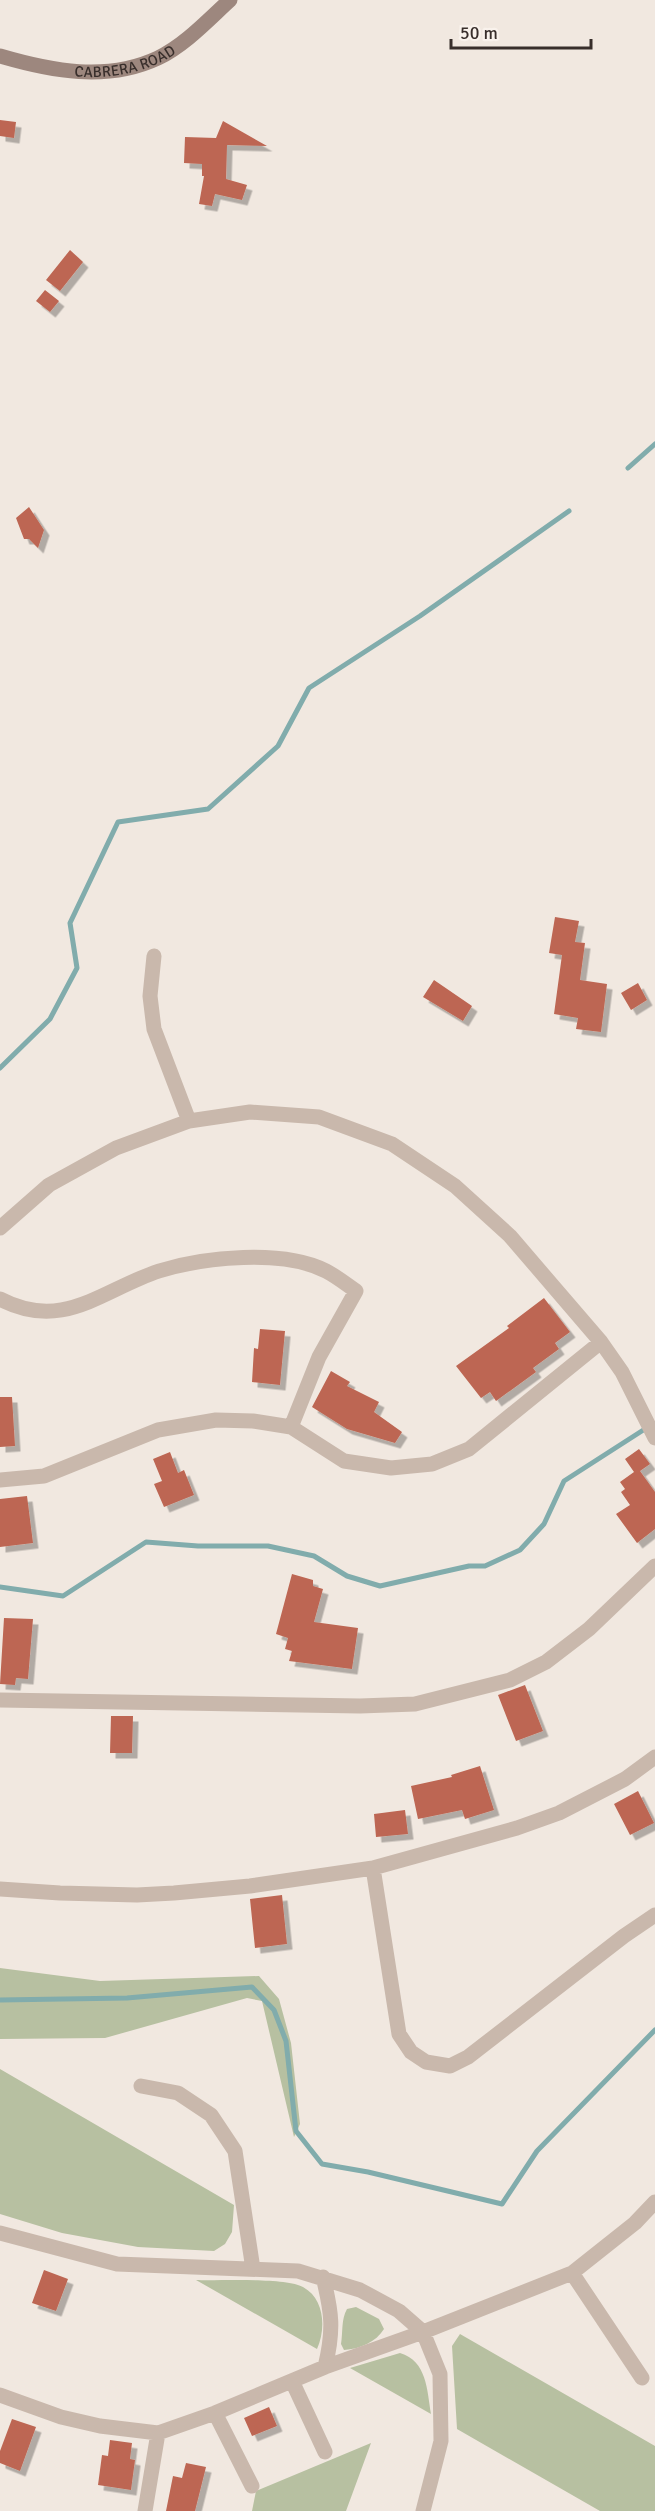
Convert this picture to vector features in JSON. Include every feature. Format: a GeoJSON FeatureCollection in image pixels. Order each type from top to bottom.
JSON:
{"type":"FeatureCollection","features":[{"type":"Feature","properties":{"kind":"main road","name":"CABRERA ROAD"},"geometry":{"type":"LineString","coordinates":[[0,56],[32,66],[71,72],[127,68],[158,57],[195,32],[230,0]]}},
{"type":"Feature","properties":{"kind":"street"},"geometry":{"type":"LineString","coordinates":[[154,956],[150,996],[154,1029],[189,1121]]}},
{"type":"Feature","properties":{"kind":"street"},"geometry":{"type":"LineString","coordinates":[[0,1228],[49,1185],[116,1148],[189,1121],[250,1112],[319,1117],[392,1144],[455,1186],[510,1236],[602,1342],[622,1372],[655,1438]]}},
{"type":"Feature","properties":{"kind":"street"},"geometry":{"type":"LineString","coordinates":[[0,1299],[16,1308],[59,1312],[160,1271],[224,1258],[286,1258],[325,1270],[357,1291],[319,1358],[291,1427]]}},
{"type":"Feature","properties":{"kind":"street"},"geometry":{"type":"LineString","coordinates":[[0,1480],[45,1476],[158,1430],[216,1420],[253,1421],[291,1427],[344,1461],[391,1468],[432,1464],[470,1449],[602,1342]]}},
{"type":"Feature","properties":{"kind":"street"},"geometry":{"type":"LineString","coordinates":[[0,1700],[360,1706],[415,1704],[510,1680],[546,1662],[589,1629],[655,1566]]}},
{"type":"Feature","properties":{"kind":"street"},"geometry":{"type":"LineString","coordinates":[[0,1889],[60,1893],[174,1893],[250,1886],[373,1868],[517,1828],[559,1813],[625,1779],[655,1756]]}},
{"type":"Feature","properties":{"kind":"street"},"geometry":{"type":"LineString","coordinates":[[373,1868],[399,2034],[411,2052],[426,2062],[450,2066],[468,2057],[624,1936],[655,1915]]}},
{"type":"Feature","properties":{"kind":"street"},"geometry":{"type":"LineString","coordinates":[[141,2086],[178,2093],[211,2115],[235,2151],[254,2268]]}},
{"type":"Feature","properties":{"kind":"street"},"geometry":{"type":"LineString","coordinates":[[0,2395],[61,2417],[100,2426],[158,2433],[215,2413],[325,2367],[423,2332],[572,2273],[635,2223],[655,2202]]}},
{"type":"Feature","properties":{"kind":"street"},"geometry":{"type":"LineString","coordinates":[[0,2233],[117,2265],[298,2271],[360,2290],[399,2311],[423,2332],[440,2374],[441,2441],[423,2511]]}},
{"type":"Feature","properties":{"kind":"street"},"geometry":{"type":"LineString","coordinates":[[572,2273],[642,2378]]}},
{"type":"Feature","properties":{"kind":"street"},"geometry":{"type":"LineString","coordinates":[[323,2277],[332,2313],[331,2343],[325,2367]]}},
{"type":"Feature","properties":{"kind":"street"},"geometry":{"type":"LineString","coordinates":[[292,2381],[325,2452]]}},
{"type":"Feature","properties":{"kind":"street"},"geometry":{"type":"LineString","coordinates":[[215,2413],[252,2486]]}},
{"type":"Feature","properties":{"kind":"street"},"geometry":{"type":"LineString","coordinates":[[144,2511],[158,2433]]}},
{"type":"Feature","properties":{"kind":"green space"},"geometry":{"type":"Polygon","coordinates":[[[0,1968],[100,1981],[259,1976],[279,1999],[291,2043],[300,2124],[294,2137],[262,2001],[247,1998],[105,2038],[0,2039],[0,1968]]]}},
{"type":"Feature","properties":{"kind":"green space"},"geometry":{"type":"Polygon","coordinates":[[[0,2069],[234,2205],[232,2232],[225,2244],[214,2251],[138,2247],[62,2233],[0,2214],[0,2069]]]}},
{"type":"Feature","properties":{"kind":"green space"},"geometry":{"type":"Polygon","coordinates":[[[196,2280],[268,2281],[303,2287],[316,2299],[322,2315],[322,2333],[317,2349],[196,2280]]]}},
{"type":"Feature","properties":{"kind":"green space"},"geometry":{"type":"Polygon","coordinates":[[[356,2307],[379,2319],[384,2329],[377,2338],[367,2344],[344,2350],[341,2344],[344,2317],[347,2309],[356,2307]]]}},
{"type":"Feature","properties":{"kind":"green space"},"geometry":{"type":"Polygon","coordinates":[[[460,2334],[655,2446],[655,2511],[600,2511],[457,2429],[452,2346],[460,2334]]]}},
{"type":"Feature","properties":{"kind":"green space"},"geometry":{"type":"Polygon","coordinates":[[[400,2353],[409,2357],[421,2369],[427,2386],[431,2414],[350,2368],[400,2353]]]}},
{"type":"Feature","properties":{"kind":"green space"},"geometry":{"type":"Polygon","coordinates":[[[371,2443],[346,2511],[252,2511],[256,2491],[371,2443]]]}},
{"type":"Feature","properties":{"kind":"building"},"geometry":{"type":"Polygon","coordinates":[[[0,120],[16,122],[14,138],[0,136],[0,120]]]}},
{"type":"Feature","properties":{"kind":"building"},"geometry":{"type":"Polygon","coordinates":[[[223,121],[267,146],[227,145],[226,179],[247,185],[242,200],[215,194],[212,206],[199,204],[204,176],[202,176],[202,164],[184,163],[185,137],[216,138],[223,121]]]}},
{"type":"Feature","properties":{"kind":"building"},"geometry":{"type":"Polygon","coordinates":[[[70,250],[83,262],[60,291],[46,280],[70,250]]]}},
{"type":"Feature","properties":{"kind":"building"},"geometry":{"type":"Polygon","coordinates":[[[45,290],[59,301],[50,312],[36,301],[45,290]]]}},
{"type":"Feature","properties":{"kind":"building"},"geometry":{"type":"Polygon","coordinates":[[[29,507],[44,530],[38,548],[29,539],[24,539],[16,518],[29,507]]]}},
{"type":"Feature","properties":{"kind":"building"},"geometry":{"type":"Polygon","coordinates":[[[555,917],[579,921],[575,942],[585,943],[580,980],[607,984],[601,1032],[576,1029],[578,1018],[554,1014],[562,955],[549,953],[555,917]]]}},
{"type":"Feature","properties":{"kind":"building"},"geometry":{"type":"Polygon","coordinates":[[[434,980],[472,1006],[463,1021],[423,997],[434,980]]]}},
{"type":"Feature","properties":{"kind":"building"},"geometry":{"type":"Polygon","coordinates":[[[638,983],[647,1000],[631,1010],[621,993],[638,983]]]}},
{"type":"Feature","properties":{"kind":"building"},"geometry":{"type":"Polygon","coordinates":[[[544,1298],[570,1332],[555,1343],[559,1349],[533,1368],[536,1372],[496,1401],[490,1392],[481,1398],[456,1366],[509,1328],[507,1326],[544,1298]]]}},
{"type":"Feature","properties":{"kind":"building"},"geometry":{"type":"Polygon","coordinates":[[[260,1329],[285,1331],[280,1385],[252,1382],[254,1348],[258,1349],[260,1329]]]}},
{"type":"Feature","properties":{"kind":"building"},"geometry":{"type":"Polygon","coordinates":[[[331,1371],[350,1382],[347,1386],[379,1402],[374,1412],[402,1432],[395,1443],[347,1429],[312,1407],[331,1371]]]}},
{"type":"Feature","properties":{"kind":"building"},"geometry":{"type":"Polygon","coordinates":[[[0,1397],[12,1397],[15,1446],[0,1447],[0,1397]]]}},
{"type":"Feature","properties":{"kind":"building"},"geometry":{"type":"Polygon","coordinates":[[[639,1449],[650,1464],[640,1471],[655,1492],[655,1529],[637,1543],[616,1514],[630,1505],[621,1492],[625,1489],[620,1482],[634,1472],[625,1459],[639,1449]]]}},
{"type":"Feature","properties":{"kind":"building"},"geometry":{"type":"Polygon","coordinates":[[[170,1452],[178,1473],[184,1470],[194,1495],[164,1507],[154,1484],[162,1481],[153,1459],[170,1452]]]}},
{"type":"Feature","properties":{"kind":"building"},"geometry":{"type":"Polygon","coordinates":[[[27,1496],[33,1543],[0,1547],[0,1499],[27,1496]]]}},
{"type":"Feature","properties":{"kind":"building"},"geometry":{"type":"Polygon","coordinates":[[[292,1574],[313,1580],[313,1586],[323,1589],[314,1622],[358,1628],[352,1669],[289,1661],[292,1651],[285,1649],[288,1638],[276,1634],[292,1574]]]}},
{"type":"Feature","properties":{"kind":"building"},"geometry":{"type":"Polygon","coordinates":[[[4,1618],[33,1619],[28,1679],[16,1678],[15,1685],[0,1684],[4,1618]]]}},
{"type":"Feature","properties":{"kind":"building"},"geometry":{"type":"Polygon","coordinates":[[[525,1685],[543,1731],[516,1741],[498,1695],[525,1685]]]}},
{"type":"Feature","properties":{"kind":"building"},"geometry":{"type":"Polygon","coordinates":[[[111,1716],[133,1716],[132,1753],[110,1753],[111,1716]]]}},
{"type":"Feature","properties":{"kind":"building"},"geometry":{"type":"Polygon","coordinates":[[[480,1766],[494,1810],[465,1819],[462,1810],[418,1819],[411,1786],[452,1777],[451,1775],[480,1766]]]}},
{"type":"Feature","properties":{"kind":"building"},"geometry":{"type":"Polygon","coordinates":[[[638,1791],[654,1823],[630,1835],[614,1804],[638,1791]]]}},
{"type":"Feature","properties":{"kind":"building"},"geometry":{"type":"Polygon","coordinates":[[[405,1810],[408,1834],[376,1837],[374,1814],[405,1810]]]}},
{"type":"Feature","properties":{"kind":"building"},"geometry":{"type":"Polygon","coordinates":[[[282,1895],[287,1944],[255,1948],[250,1899],[282,1895]]]}},
{"type":"Feature","properties":{"kind":"building"},"geometry":{"type":"Polygon","coordinates":[[[44,2270],[68,2279],[56,2311],[32,2303],[44,2270]]]}},
{"type":"Feature","properties":{"kind":"building"},"geometry":{"type":"Polygon","coordinates":[[[269,2407],[277,2426],[252,2436],[244,2418],[269,2407]]]}},
{"type":"Feature","properties":{"kind":"building"},"geometry":{"type":"Polygon","coordinates":[[[12,2419],[36,2427],[20,2471],[0,2463],[0,2451],[12,2419]]]}},
{"type":"Feature","properties":{"kind":"building"},"geometry":{"type":"Polygon","coordinates":[[[110,2440],[132,2443],[130,2459],[135,2460],[131,2490],[98,2485],[102,2455],[108,2456],[110,2440]]]}},
{"type":"Feature","properties":{"kind":"building"},"geometry":{"type":"Polygon","coordinates":[[[186,2463],[206,2467],[195,2511],[166,2511],[173,2476],[182,2478],[186,2463]]]}},
{"type":"Feature","properties":{"kind":"waterway"},"geometry":{"type":"LineString","coordinates":[[628,468],[655,444]]}},
{"type":"Feature","properties":{"kind":"waterway"},"geometry":{"type":"LineString","coordinates":[[0,1068],[50,1019],[77,968],[70,923],[118,822],[208,809],[278,746],[309,688],[420,616],[569,511]]}},
{"type":"Feature","properties":{"kind":"waterway"},"geometry":{"type":"LineString","coordinates":[[0,1587],[63,1596],[146,1542],[198,1546],[268,1546],[314,1556],[347,1576],[380,1586],[469,1566],[485,1566],[520,1550],[544,1524],[564,1481],[648,1427]]}},
{"type":"Feature","properties":{"kind":"waterway"},"geometry":{"type":"LineString","coordinates":[[0,2000],[127,1998],[252,1987],[274,2010],[286,2041],[296,2131],[322,2164],[368,2172],[502,2204],[537,2151],[655,2030]]}}]}
